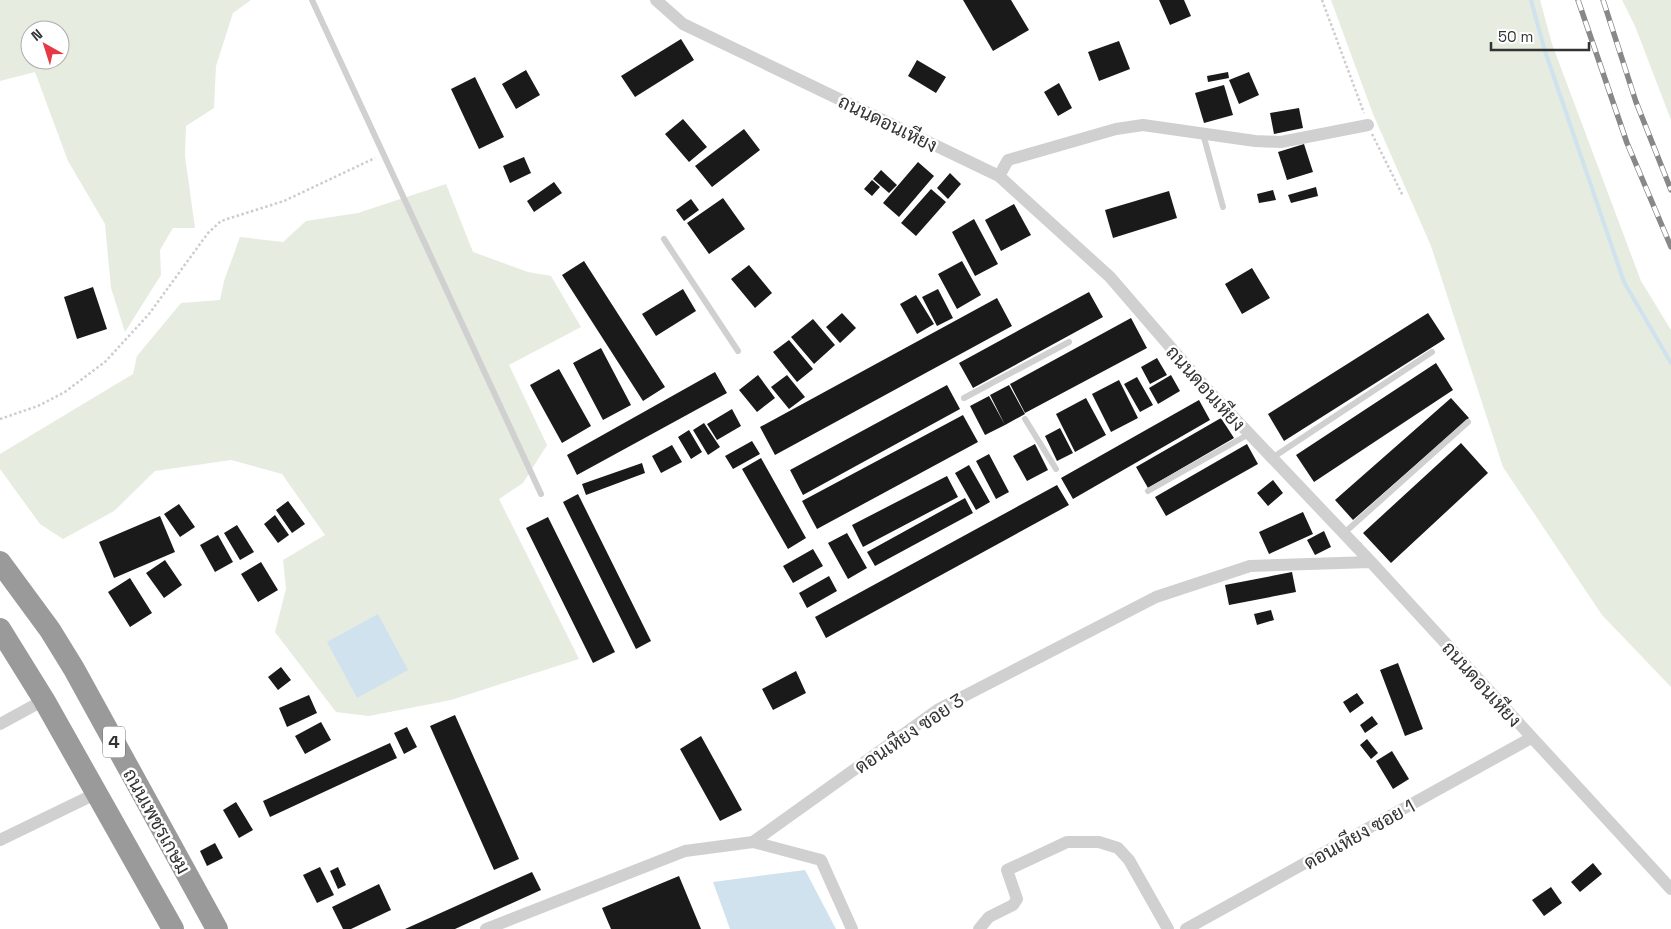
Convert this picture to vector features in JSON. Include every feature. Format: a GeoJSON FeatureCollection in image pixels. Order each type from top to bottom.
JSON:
{"type":"FeatureCollection","features":[{"type":"Feature","properties":{"kind":"highway","name":"ถนนเพชรเกษม"},"geometry":{"type":"LineString","coordinates":[[0,562],[23,590],[74,669],[217,929]]}},
{"type":"Feature","properties":{"kind":"highway","name":"ถนนเพชรเกษม"},"geometry":{"type":"LineString","coordinates":[[0,629],[44,700],[172,929]]}},
{"type":"Feature","properties":{"kind":"street","name":"ถนนดอนเหียง"},"geometry":{"type":"LineString","coordinates":[[656,0],[683,24],[999,176],[1110,277],[1164,342],[1342,534],[1371,562],[1671,889]]}},
{"type":"Feature","properties":{"kind":"street"},"geometry":{"type":"LineString","coordinates":[[999,176],[1008,160],[1116,129],[1143,125],[1255,141],[1281,142],[1368,125]]}},
{"type":"Feature","properties":{"kind":"street","name":"ดอนเหียง ซอย 3"},"geometry":{"type":"LineString","coordinates":[[486,929],[685,851],[753,842],[939,709],[1156,597],[1250,566],[1371,562]]}},
{"type":"Feature","properties":{"kind":"street"},"geometry":{"type":"LineString","coordinates":[[0,724],[44,700]]}},
{"type":"Feature","properties":{"kind":"street","name":"ดอนเหียง ซอย 1"},"geometry":{"type":"LineString","coordinates":[[1186,929],[1531,738]]}},
{"type":"Feature","properties":{"kind":"street"},"geometry":{"type":"LineString","coordinates":[[0,840],[97,793]]}},
{"type":"Feature","properties":{"kind":"street"},"geometry":{"type":"LineString","coordinates":[[753,842],[821,860],[852,929]]}},
{"type":"Feature","properties":{"kind":"street"},"geometry":{"type":"LineString","coordinates":[[979,929],[989,918],[1013,905],[1017,899],[1007,870],[1067,842],[1099,842],[1118,848],[1129,860],[1168,929]]}},
{"type":"Feature","properties":{"kind":"lane"},"geometry":{"type":"LineString","coordinates":[[312,0],[382,155],[541,494]]}},
{"type":"Feature","properties":{"kind":"lane"},"geometry":{"type":"LineString","coordinates":[[1203,134],[1223,207]]}},
{"type":"Feature","properties":{"kind":"lane"},"geometry":{"type":"LineString","coordinates":[[664,239],[738,351]]}},
{"type":"Feature","properties":{"kind":"lane"},"geometry":{"type":"LineString","coordinates":[[964,398],[1069,342]]}},
{"type":"Feature","properties":{"kind":"lane"},"geometry":{"type":"LineString","coordinates":[[1272,458],[1432,352]]}},
{"type":"Feature","properties":{"kind":"lane"},"geometry":{"type":"LineString","coordinates":[[1025,419],[1056,469]]}},
{"type":"Feature","properties":{"kind":"lane"},"geometry":{"type":"LineString","coordinates":[[1342,534],[1468,422]]}},
{"type":"Feature","properties":{"kind":"lane"},"geometry":{"type":"LineString","coordinates":[[1148,491],[1249,434]]}},
{"type":"Feature","properties":{"kind":"path"},"geometry":{"type":"LineString","coordinates":[[1322,0],[1354,82],[1368,125],[1403,196]]}},
{"type":"Feature","properties":{"kind":"path"},"geometry":{"type":"LineString","coordinates":[[0,419],[38,406],[65,392],[105,362],[149,314],[208,233],[221,221],[284,201],[382,155]]}},
{"type":"Feature","properties":{"kind":"shaded area"},"geometry":{"type":"Polygon","coordinates":[[[0,0],[251,0],[233,13],[216,66],[214,108],[186,126],[185,156],[195,228],[173,228],[160,250],[161,275],[125,332],[111,288],[105,224],[68,161],[35,72],[0,81],[0,0]]]}},
{"type":"Feature","properties":{"kind":"shaded area"},"geometry":{"type":"Polygon","coordinates":[[[1331,0],[1540,0],[1552,44],[1641,281],[1671,330],[1671,687],[1602,615],[1503,467],[1431,246],[1373,114],[1331,0]]]}},
{"type":"Feature","properties":{"kind":"shaded area"},"geometry":{"type":"Polygon","coordinates":[[[1622,0],[1671,0],[1671,120],[1635,26],[1622,0]]]}},
{"type":"Feature","properties":{"kind":"shaded area"},"geometry":{"type":"Polygon","coordinates":[[[446,184],[473,252],[528,272],[551,276],[581,327],[509,365],[547,445],[523,483],[499,499],[579,659],[451,700],[369,716],[336,712],[275,632],[286,589],[283,560],[325,535],[282,474],[231,460],[155,471],[114,511],[63,539],[40,524],[0,469],[0,454],[133,374],[137,356],[181,303],[220,300],[224,281],[240,237],[283,242],[306,221],[358,213],[446,184]]]}},
{"type":"Feature","properties":{"kind":"water"},"geometry":{"type":"Polygon","coordinates":[[[378,614],[408,670],[357,698],[327,642],[378,614]]]}},
{"type":"Feature","properties":{"kind":"water"},"geometry":{"type":"Polygon","coordinates":[[[805,870],[836,929],[730,929],[713,882],[805,870]]]}},
{"type":"Feature","properties":{"kind":"building"},"geometry":{"type":"Polygon","coordinates":[[[963,0],[1011,0],[1029,30],[993,51],[963,0]]]}},
{"type":"Feature","properties":{"kind":"building"},"geometry":{"type":"Polygon","coordinates":[[[1159,0],[1184,0],[1191,16],[1170,25],[1159,0]]]}},
{"type":"Feature","properties":{"kind":"building"},"geometry":{"type":"Polygon","coordinates":[[[681,39],[694,60],[635,97],[621,76],[681,39]]]}},
{"type":"Feature","properties":{"kind":"building"},"geometry":{"type":"Polygon","coordinates":[[[1119,41],[1130,69],[1099,81],[1088,52],[1119,41]]]}},
{"type":"Feature","properties":{"kind":"building"},"geometry":{"type":"Polygon","coordinates":[[[917,60],[946,77],[936,93],[908,76],[917,60]]]}},
{"type":"Feature","properties":{"kind":"building"},"geometry":{"type":"Polygon","coordinates":[[[526,70],[540,95],[516,109],[502,84],[526,70]]]}},
{"type":"Feature","properties":{"kind":"building"},"geometry":{"type":"Polygon","coordinates":[[[1228,72],[1229,78],[1208,82],[1207,76],[1228,72]]]}},
{"type":"Feature","properties":{"kind":"building"},"geometry":{"type":"Polygon","coordinates":[[[1249,72],[1259,95],[1239,104],[1229,80],[1249,72]]]}},
{"type":"Feature","properties":{"kind":"building"},"geometry":{"type":"Polygon","coordinates":[[[475,77],[504,137],[479,149],[451,89],[475,77]]]}},
{"type":"Feature","properties":{"kind":"building"},"geometry":{"type":"Polygon","coordinates":[[[1059,83],[1072,108],[1058,116],[1044,92],[1059,83]]]}},
{"type":"Feature","properties":{"kind":"building"},"geometry":{"type":"Polygon","coordinates":[[[1224,85],[1233,115],[1204,123],[1195,93],[1224,85]]]}},
{"type":"Feature","properties":{"kind":"building"},"geometry":{"type":"Polygon","coordinates":[[[1299,108],[1303,128],[1274,134],[1270,113],[1299,108]]]}},
{"type":"Feature","properties":{"kind":"building"},"geometry":{"type":"Polygon","coordinates":[[[683,119],[707,147],[689,162],[665,134],[683,119]]]}},
{"type":"Feature","properties":{"kind":"building"},"geometry":{"type":"Polygon","coordinates":[[[744,129],[760,150],[712,187],[695,166],[744,129]]]}},
{"type":"Feature","properties":{"kind":"building"},"geometry":{"type":"Polygon","coordinates":[[[1304,144],[1313,172],[1287,180],[1278,152],[1304,144]]]}},
{"type":"Feature","properties":{"kind":"building"},"geometry":{"type":"Polygon","coordinates":[[[524,157],[531,173],[510,183],[503,166],[524,157]]]}},
{"type":"Feature","properties":{"kind":"building"},"geometry":{"type":"Polygon","coordinates":[[[918,162],[934,176],[899,217],[883,203],[918,162]]]}},
{"type":"Feature","properties":{"kind":"building"},"geometry":{"type":"Polygon","coordinates":[[[881,170],[897,185],[889,193],[873,179],[881,170]]]}},
{"type":"Feature","properties":{"kind":"building"},"geometry":{"type":"Polygon","coordinates":[[[950,173],[961,184],[948,199],[937,188],[950,173]]]}},
{"type":"Feature","properties":{"kind":"building"},"geometry":{"type":"Polygon","coordinates":[[[872,180],[880,187],[872,196],[864,189],[872,180]]]}},
{"type":"Feature","properties":{"kind":"building"},"geometry":{"type":"Polygon","coordinates":[[[554,182],[562,193],[534,212],[527,201],[554,182]]]}},
{"type":"Feature","properties":{"kind":"building"},"geometry":{"type":"Polygon","coordinates":[[[1316,187],[1318,196],[1291,203],[1288,195],[1316,187]]]}},
{"type":"Feature","properties":{"kind":"building"},"geometry":{"type":"Polygon","coordinates":[[[931,189],[946,202],[916,236],[901,223],[931,189]]]}},
{"type":"Feature","properties":{"kind":"building"},"geometry":{"type":"Polygon","coordinates":[[[1273,190],[1276,200],[1259,203],[1257,194],[1273,190]]]}},
{"type":"Feature","properties":{"kind":"building"},"geometry":{"type":"Polygon","coordinates":[[[1169,191],[1177,218],[1113,238],[1105,210],[1169,191]]]}},
{"type":"Feature","properties":{"kind":"building"},"geometry":{"type":"Polygon","coordinates":[[[723,198],[745,229],[709,254],[687,223],[723,198]]]}},
{"type":"Feature","properties":{"kind":"building"},"geometry":{"type":"Polygon","coordinates":[[[691,199],[699,210],[684,221],[676,210],[691,199]]]}},
{"type":"Feature","properties":{"kind":"building"},"geometry":{"type":"Polygon","coordinates":[[[1014,204],[1031,235],[1001,251],[985,220],[1014,204]]]}},
{"type":"Feature","properties":{"kind":"building"},"geometry":{"type":"Polygon","coordinates":[[[974,219],[998,264],[975,276],[952,232],[974,219]]]}},
{"type":"Feature","properties":{"kind":"building"},"geometry":{"type":"Polygon","coordinates":[[[584,261],[665,387],[643,401],[562,275],[584,261]]]}},
{"type":"Feature","properties":{"kind":"building"},"geometry":{"type":"Polygon","coordinates":[[[962,261],[981,295],[957,309],[938,274],[962,261]]]}},
{"type":"Feature","properties":{"kind":"building"},"geometry":{"type":"Polygon","coordinates":[[[749,265],[772,293],[755,308],[731,279],[749,265]]]}},
{"type":"Feature","properties":{"kind":"building"},"geometry":{"type":"Polygon","coordinates":[[[1252,268],[1270,298],[1242,314],[1225,284],[1252,268]]]}},
{"type":"Feature","properties":{"kind":"building"},"geometry":{"type":"Polygon","coordinates":[[[93,287],[107,329],[77,339],[64,297],[93,287]]]}},
{"type":"Feature","properties":{"kind":"building"},"geometry":{"type":"Polygon","coordinates":[[[683,289],[696,311],[656,336],[642,314],[683,289]]]}},
{"type":"Feature","properties":{"kind":"building"},"geometry":{"type":"Polygon","coordinates":[[[938,289],[953,318],[937,326],[922,297],[938,289]]]}},
{"type":"Feature","properties":{"kind":"building"},"geometry":{"type":"Polygon","coordinates":[[[1089,292],[1103,317],[973,388],[959,363],[1089,292]]]}},
{"type":"Feature","properties":{"kind":"building"},"geometry":{"type":"Polygon","coordinates":[[[916,295],[934,324],[917,334],[900,304],[916,295]]]}},
{"type":"Feature","properties":{"kind":"building"},"geometry":{"type":"Polygon","coordinates":[[[997,298],[1012,326],[775,455],[760,427],[997,298]]]}},
{"type":"Feature","properties":{"kind":"building"},"geometry":{"type":"Polygon","coordinates":[[[842,313],[856,328],[840,343],[826,327],[842,313]]]}},
{"type":"Feature","properties":{"kind":"building"},"geometry":{"type":"Polygon","coordinates":[[[1428,313],[1445,339],[1284,441],[1268,414],[1428,313]]]}},
{"type":"Feature","properties":{"kind":"building"},"geometry":{"type":"Polygon","coordinates":[[[1131,318],[1147,348],[1025,413],[1010,384],[1131,318]]]}},
{"type":"Feature","properties":{"kind":"building"},"geometry":{"type":"Polygon","coordinates":[[[813,319],[835,345],[814,364],[791,337],[813,319]]]}},
{"type":"Feature","properties":{"kind":"building"},"geometry":{"type":"Polygon","coordinates":[[[789,340],[813,369],[797,382],[773,352],[789,340]]]}},
{"type":"Feature","properties":{"kind":"building"},"geometry":{"type":"Polygon","coordinates":[[[601,348],[631,405],[603,420],[573,363],[601,348]]]}},
{"type":"Feature","properties":{"kind":"building"},"geometry":{"type":"Polygon","coordinates":[[[1157,358],[1167,375],[1150,384],[1141,367],[1157,358]]]}},
{"type":"Feature","properties":{"kind":"building"},"geometry":{"type":"Polygon","coordinates":[[[1436,363],[1453,390],[1314,482],[1296,455],[1436,363]]]}},
{"type":"Feature","properties":{"kind":"building"},"geometry":{"type":"Polygon","coordinates":[[[559,369],[591,426],[562,443],[530,385],[559,369]]]}},
{"type":"Feature","properties":{"kind":"building"},"geometry":{"type":"Polygon","coordinates":[[[715,372],[727,393],[577,475],[567,455],[715,372]]]}},
{"type":"Feature","properties":{"kind":"building"},"geometry":{"type":"Polygon","coordinates":[[[758,375],[775,398],[757,412],[739,390],[758,375]]]}},
{"type":"Feature","properties":{"kind":"building"},"geometry":{"type":"Polygon","coordinates":[[[787,375],[805,397],[789,409],[771,387],[787,375]]]}},
{"type":"Feature","properties":{"kind":"building"},"geometry":{"type":"Polygon","coordinates":[[[1171,375],[1180,391],[1158,404],[1149,388],[1171,375]]]}},
{"type":"Feature","properties":{"kind":"building"},"geometry":{"type":"Polygon","coordinates":[[[1137,377],[1153,405],[1140,412],[1124,384],[1137,377]]]}},
{"type":"Feature","properties":{"kind":"building"},"geometry":{"type":"Polygon","coordinates":[[[1119,380],[1138,418],[1111,432],[1092,394],[1119,380]]]}},
{"type":"Feature","properties":{"kind":"building"},"geometry":{"type":"Polygon","coordinates":[[[947,385],[960,409],[803,495],[790,470],[947,385]]]}},
{"type":"Feature","properties":{"kind":"building"},"geometry":{"type":"Polygon","coordinates":[[[1009,385],[1025,414],[1005,425],[990,395],[1009,385]]]}},
{"type":"Feature","properties":{"kind":"building"},"geometry":{"type":"Polygon","coordinates":[[[989,396],[1005,425],[985,435],[970,406],[989,396]]]}},
{"type":"Feature","properties":{"kind":"building"},"geometry":{"type":"Polygon","coordinates":[[[1086,398],[1106,435],[1075,452],[1056,414],[1086,398]]]}},
{"type":"Feature","properties":{"kind":"building"},"geometry":{"type":"Polygon","coordinates":[[[1451,398],[1469,418],[1353,520],[1335,500],[1451,398]]]}},
{"type":"Feature","properties":{"kind":"building"},"geometry":{"type":"Polygon","coordinates":[[[1199,400],[1210,420],[1073,499],[1061,478],[1199,400]]]}},
{"type":"Feature","properties":{"kind":"building"},"geometry":{"type":"Polygon","coordinates":[[[732,409],[741,426],[717,440],[707,424],[732,409]]]}},
{"type":"Feature","properties":{"kind":"building"},"geometry":{"type":"Polygon","coordinates":[[[963,415],[978,442],[817,529],[802,501],[963,415]]]}},
{"type":"Feature","properties":{"kind":"building"},"geometry":{"type":"Polygon","coordinates":[[[1221,418],[1234,438],[1148,488],[1136,467],[1221,418]]]}},
{"type":"Feature","properties":{"kind":"building"},"geometry":{"type":"Polygon","coordinates":[[[704,423],[720,447],[708,455],[693,430],[704,423]]]}},
{"type":"Feature","properties":{"kind":"building"},"geometry":{"type":"Polygon","coordinates":[[[1060,428],[1073,453],[1057,461],[1045,436],[1060,428]]]}},
{"type":"Feature","properties":{"kind":"building"},"geometry":{"type":"Polygon","coordinates":[[[689,430],[702,452],[691,459],[678,437],[689,430]]]}},
{"type":"Feature","properties":{"kind":"building"},"geometry":{"type":"Polygon","coordinates":[[[752,441],[760,454],[733,469],[725,456],[752,441]]]}},
{"type":"Feature","properties":{"kind":"building"},"geometry":{"type":"Polygon","coordinates":[[[1461,443],[1488,473],[1391,563],[1363,533],[1461,443]]]}},
{"type":"Feature","properties":{"kind":"building"},"geometry":{"type":"Polygon","coordinates":[[[1035,444],[1048,470],[1027,481],[1013,456],[1035,444]]]}},
{"type":"Feature","properties":{"kind":"building"},"geometry":{"type":"Polygon","coordinates":[[[1247,444],[1258,464],[1166,516],[1155,497],[1247,444]]]}},
{"type":"Feature","properties":{"kind":"building"},"geometry":{"type":"Polygon","coordinates":[[[672,445],[682,462],[661,473],[652,456],[672,445]]]}},
{"type":"Feature","properties":{"kind":"building"},"geometry":{"type":"Polygon","coordinates":[[[989,454],[1009,492],[996,499],[976,461],[989,454]]]}},
{"type":"Feature","properties":{"kind":"building"},"geometry":{"type":"Polygon","coordinates":[[[761,458],[806,538],[788,549],[742,469],[761,458]]]}},
{"type":"Feature","properties":{"kind":"building"},"geometry":{"type":"Polygon","coordinates":[[[642,463],[645,473],[586,495],[582,484],[642,463]]]}},
{"type":"Feature","properties":{"kind":"building"},"geometry":{"type":"Polygon","coordinates":[[[969,465],[990,502],[976,510],[955,473],[969,465]]]}},
{"type":"Feature","properties":{"kind":"building"},"geometry":{"type":"Polygon","coordinates":[[[947,476],[958,497],[863,547],[852,525],[947,476]]]}},
{"type":"Feature","properties":{"kind":"building"},"geometry":{"type":"Polygon","coordinates":[[[1273,480],[1283,493],[1268,506],[1257,493],[1273,480]]]}},
{"type":"Feature","properties":{"kind":"building"},"geometry":{"type":"Polygon","coordinates":[[[1057,485],[1069,505],[826,638],[815,617],[1057,485]]]}},
{"type":"Feature","properties":{"kind":"building"},"geometry":{"type":"Polygon","coordinates":[[[578,494],[651,641],[636,649],[563,502],[578,494]]]}},
{"type":"Feature","properties":{"kind":"building"},"geometry":{"type":"Polygon","coordinates":[[[965,498],[973,513],[875,566],[867,552],[965,498]]]}},
{"type":"Feature","properties":{"kind":"building"},"geometry":{"type":"Polygon","coordinates":[[[288,501],[305,524],[292,533],[276,510],[288,501]]]}},
{"type":"Feature","properties":{"kind":"building"},"geometry":{"type":"Polygon","coordinates":[[[179,504],[195,527],[180,537],[164,514],[179,504]]]}},
{"type":"Feature","properties":{"kind":"building"},"geometry":{"type":"Polygon","coordinates":[[[1303,512],[1313,534],[1269,554],[1259,532],[1303,512]]]}},
{"type":"Feature","properties":{"kind":"building"},"geometry":{"type":"Polygon","coordinates":[[[275,515],[289,535],[278,543],[264,524],[275,515]]]}},
{"type":"Feature","properties":{"kind":"building"},"geometry":{"type":"Polygon","coordinates":[[[160,516],[175,552],[114,578],[99,542],[160,516]]]}},
{"type":"Feature","properties":{"kind":"building"},"geometry":{"type":"Polygon","coordinates":[[[548,517],[615,652],[593,663],[526,528],[548,517]]]}},
{"type":"Feature","properties":{"kind":"building"},"geometry":{"type":"Polygon","coordinates":[[[237,525],[254,552],[240,560],[224,533],[237,525]]]}},
{"type":"Feature","properties":{"kind":"building"},"geometry":{"type":"Polygon","coordinates":[[[1324,531],[1331,547],[1315,555],[1307,540],[1324,531]]]}},
{"type":"Feature","properties":{"kind":"building"},"geometry":{"type":"Polygon","coordinates":[[[847,533],[867,568],[848,579],[828,543],[847,533]]]}},
{"type":"Feature","properties":{"kind":"building"},"geometry":{"type":"Polygon","coordinates":[[[218,535],[233,562],[215,572],[200,545],[218,535]]]}},
{"type":"Feature","properties":{"kind":"building"},"geometry":{"type":"Polygon","coordinates":[[[813,549],[823,566],[793,583],[783,566],[813,549]]]}},
{"type":"Feature","properties":{"kind":"building"},"geometry":{"type":"Polygon","coordinates":[[[165,560],[182,585],[164,598],[146,573],[165,560]]]}},
{"type":"Feature","properties":{"kind":"building"},"geometry":{"type":"Polygon","coordinates":[[[261,562],[278,590],[258,602],[241,574],[261,562]]]}},
{"type":"Feature","properties":{"kind":"building"},"geometry":{"type":"Polygon","coordinates":[[[1292,572],[1296,592],[1229,605],[1225,585],[1292,572]]]}},
{"type":"Feature","properties":{"kind":"building"},"geometry":{"type":"Polygon","coordinates":[[[829,576],[837,591],[807,608],[799,593],[829,576]]]}},
{"type":"Feature","properties":{"kind":"building"},"geometry":{"type":"Polygon","coordinates":[[[130,578],[152,613],[130,627],[108,592],[130,578]]]}},
{"type":"Feature","properties":{"kind":"building"},"geometry":{"type":"Polygon","coordinates":[[[1271,610],[1274,620],[1257,625],[1254,614],[1271,610]]]}},
{"type":"Feature","properties":{"kind":"building"},"geometry":{"type":"Polygon","coordinates":[[[1398,663],[1423,729],[1405,736],[1380,670],[1398,663]]]}},
{"type":"Feature","properties":{"kind":"building"},"geometry":{"type":"Polygon","coordinates":[[[281,667],[291,680],[278,690],[268,677],[281,667]]]}},
{"type":"Feature","properties":{"kind":"building"},"geometry":{"type":"Polygon","coordinates":[[[796,671],[806,693],[773,710],[762,689],[796,671]]]}},
{"type":"Feature","properties":{"kind":"building"},"geometry":{"type":"Polygon","coordinates":[[[1357,693],[1364,703],[1350,713],[1343,702],[1357,693]]]}},
{"type":"Feature","properties":{"kind":"building"},"geometry":{"type":"Polygon","coordinates":[[[309,695],[317,713],[287,727],[279,708],[309,695]]]}},
{"type":"Feature","properties":{"kind":"building"},"geometry":{"type":"Polygon","coordinates":[[[455,715],[519,859],[494,870],[430,726],[455,715]]]}},
{"type":"Feature","properties":{"kind":"building"},"geometry":{"type":"Polygon","coordinates":[[[1372,716],[1378,724],[1365,733],[1360,725],[1372,716]]]}},
{"type":"Feature","properties":{"kind":"building"},"geometry":{"type":"Polygon","coordinates":[[[321,722],[331,740],[305,754],[295,736],[321,722]]]}},
{"type":"Feature","properties":{"kind":"building"},"geometry":{"type":"Polygon","coordinates":[[[407,727],[417,747],[404,754],[394,733],[407,727]]]}},
{"type":"Feature","properties":{"kind":"building"},"geometry":{"type":"Polygon","coordinates":[[[701,736],[742,810],[720,821],[680,749],[701,736]]]}},
{"type":"Feature","properties":{"kind":"building"},"geometry":{"type":"Polygon","coordinates":[[[1367,739],[1378,753],[1371,759],[1360,745],[1367,739]]]}},
{"type":"Feature","properties":{"kind":"building"},"geometry":{"type":"Polygon","coordinates":[[[390,743],[397,758],[270,817],[263,801],[390,743]]]}},
{"type":"Feature","properties":{"kind":"building"},"geometry":{"type":"Polygon","coordinates":[[[1392,751],[1409,779],[1393,789],[1376,761],[1392,751]]]}},
{"type":"Feature","properties":{"kind":"building"},"geometry":{"type":"Polygon","coordinates":[[[236,802],[253,830],[239,838],[223,810],[236,802]]]}},
{"type":"Feature","properties":{"kind":"building"},"geometry":{"type":"Polygon","coordinates":[[[215,843],[223,858],[207,866],[200,851],[215,843]]]}},
{"type":"Feature","properties":{"kind":"building"},"geometry":{"type":"Polygon","coordinates":[[[1593,863],[1602,874],[1580,892],[1571,882],[1593,863]]]}},
{"type":"Feature","properties":{"kind":"building"},"geometry":{"type":"Polygon","coordinates":[[[320,867],[334,895],[317,903],[303,875],[320,867]]]}},
{"type":"Feature","properties":{"kind":"building"},"geometry":{"type":"Polygon","coordinates":[[[338,867],[346,885],[338,889],[330,871],[338,867]]]}},
{"type":"Feature","properties":{"kind":"building"},"geometry":{"type":"Polygon","coordinates":[[[532,872],[541,890],[455,929],[405,929],[532,872]]]}},
{"type":"Feature","properties":{"kind":"building"},"geometry":{"type":"Polygon","coordinates":[[[679,876],[701,929],[611,929],[602,908],[679,876]]]}},
{"type":"Feature","properties":{"kind":"building"},"geometry":{"type":"Polygon","coordinates":[[[379,884],[391,910],[351,929],[343,929],[332,907],[379,884]]]}},
{"type":"Feature","properties":{"kind":"building"},"geometry":{"type":"Polygon","coordinates":[[[1551,887],[1562,903],[1544,916],[1532,900],[1551,887]]]}},
{"type":"Feature","properties":{"kind":"waterway"},"geometry":{"type":"LineString","coordinates":[[1531,0],[1544,48],[1624,282],[1671,363]]}},
{"type":"Feature","properties":{"kind":"railway"},"geometry":{"type":"LineString","coordinates":[[1578,0],[1627,143],[1671,247]]}},
{"type":"Feature","properties":{"kind":"railway"},"geometry":{"type":"LineString","coordinates":[[1603,0],[1636,102],[1671,190]]}}]}
